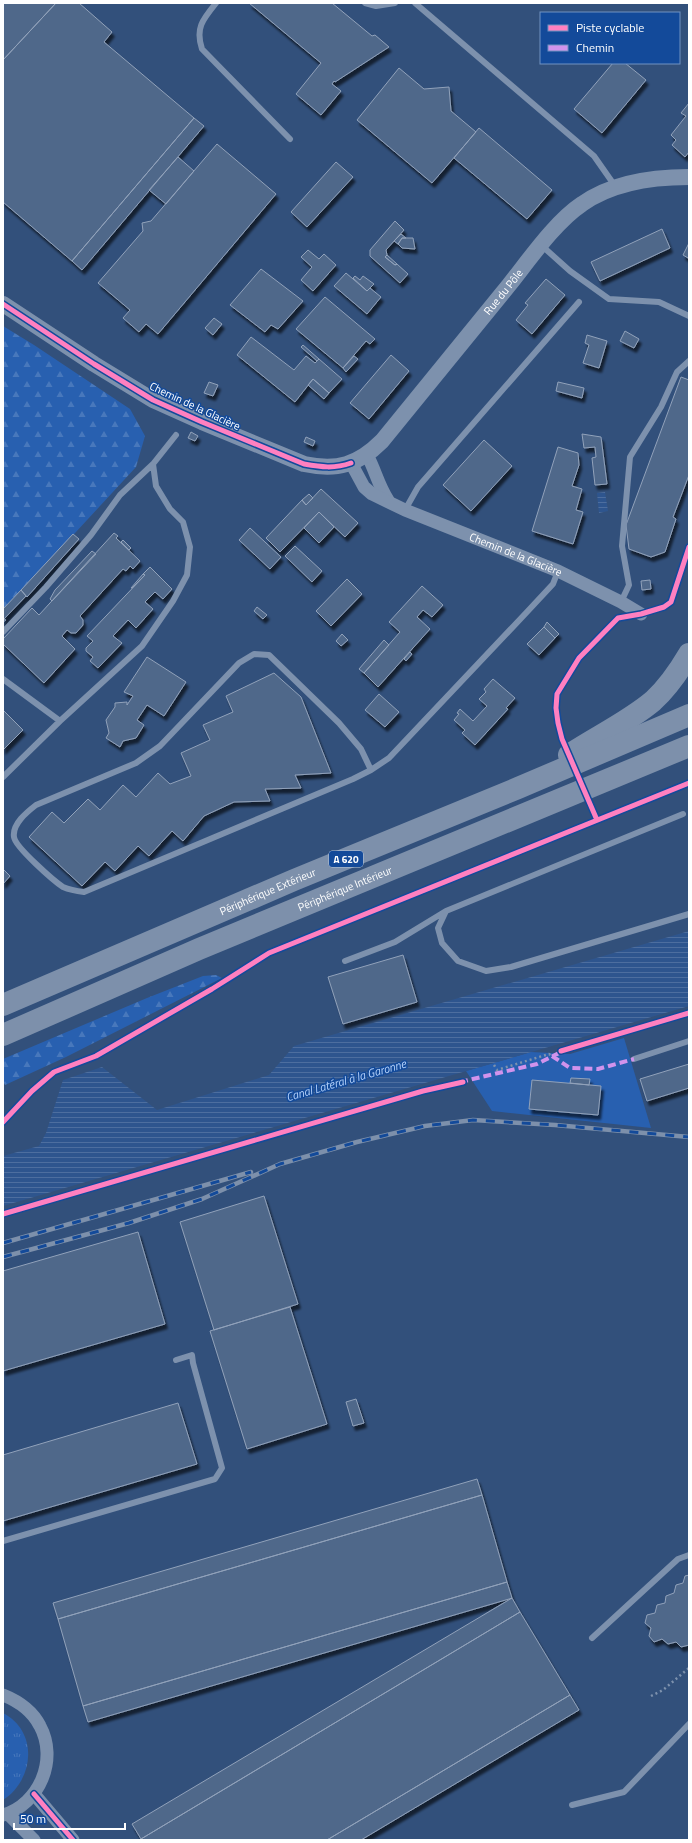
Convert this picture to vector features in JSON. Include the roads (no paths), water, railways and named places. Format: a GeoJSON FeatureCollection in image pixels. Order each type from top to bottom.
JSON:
{"type":"FeatureCollection","features":[{"type":"Feature","properties":{"kind":"highway"},"geometry":{"type":"LineString","coordinates":[[518,788],[623,722],[653,700],[678,673],[689,654]]}},
{"type":"Feature","properties":{"kind":"highway","name":"Périphérique Extérieur"},"geometry":{"type":"LineString","coordinates":[[3,1005],[294,880],[518,788],[689,715]]}},
{"type":"Feature","properties":{"kind":"highway","name":"Périphérique Intérieur"},"geometry":{"type":"LineString","coordinates":[[3,1036],[199,949],[689,746]]}},
{"type":"Feature","properties":{"kind":"street","name":"Rue du Pôle"},"geometry":{"type":"LineString","coordinates":[[351,463],[367,455],[382,441],[540,245],[581,204],[599,193],[637,181],[655,178],[689,177]]}},
{"type":"Feature","properties":{"kind":"street","name":"Chemin de la Glacière"},"geometry":{"type":"LineString","coordinates":[[3,304],[94,364],[153,400],[304,464],[338,467],[351,463],[364,487],[372,494],[388,500],[405,510],[558,571],[621,602],[641,614]]}},
{"type":"Feature","properties":{"kind":"street"},"geometry":{"type":"LineString","coordinates":[[367,455],[372,464],[380,488],[388,500]]}},
{"type":"Feature","properties":{"kind":"street"},"geometry":{"type":"LineString","coordinates":[[3,1695],[15,1700],[29,1711],[40,1725],[46,1742],[47,1760],[43,1778],[34,1794],[18,1809],[6,1815],[34,1840]]}},
{"type":"Feature","properties":{"kind":"street"},"geometry":{"type":"LineString","coordinates":[[34,1794],[73,1840]]}},
{"type":"Feature","properties":{"kind":"lane"},"geometry":{"type":"LineString","coordinates":[[216,3],[203,19],[199,31],[199,40],[202,49],[290,139]]}},
{"type":"Feature","properties":{"kind":"lane"},"geometry":{"type":"LineString","coordinates":[[365,3],[376,6],[395,3]]}},
{"type":"Feature","properties":{"kind":"lane"},"geometry":{"type":"LineString","coordinates":[[416,3],[594,156],[616,188]]}},
{"type":"Feature","properties":{"kind":"lane"},"geometry":{"type":"LineString","coordinates":[[540,245],[570,271],[609,299],[659,302],[689,316]]}},
{"type":"Feature","properties":{"kind":"lane"},"geometry":{"type":"LineString","coordinates":[[405,510],[418,487],[579,302]]}},
{"type":"Feature","properties":{"kind":"lane"},"geometry":{"type":"LineString","coordinates":[[621,602],[629,585],[622,546],[630,457],[661,407],[677,372],[689,362]]}},
{"type":"Feature","properties":{"kind":"lane"},"geometry":{"type":"LineString","coordinates":[[3,632],[91,535],[120,495],[153,464],[176,436]]}},
{"type":"Feature","properties":{"kind":"lane"},"geometry":{"type":"LineString","coordinates":[[3,777],[60,721],[142,646],[173,601],[187,575],[190,547],[183,522],[170,509],[156,486],[153,464]]}},
{"type":"Feature","properties":{"kind":"lane"},"geometry":{"type":"LineString","coordinates":[[371,770],[361,749],[339,723],[269,655],[254,654],[239,663],[160,746],[136,763],[36,805],[26,813],[15,828],[14,837],[19,848],[62,886],[74,891],[84,892],[371,770],[389,758],[526,613],[553,584],[558,571]]}},
{"type":"Feature","properties":{"kind":"lane"},"geometry":{"type":"LineString","coordinates":[[3,679],[60,721]]}},
{"type":"Feature","properties":{"kind":"lane"},"geometry":{"type":"LineString","coordinates":[[345,961],[395,942],[446,911],[683,814]]}},
{"type":"Feature","properties":{"kind":"lane"},"geometry":{"type":"LineString","coordinates":[[446,911],[438,928],[442,943],[458,962],[486,971],[511,968],[689,914]]}},
{"type":"Feature","properties":{"kind":"lane"},"geometry":{"type":"LineString","coordinates":[[634,1059],[689,1041]]}},
{"type":"Feature","properties":{"kind":"lane"},"geometry":{"type":"LineString","coordinates":[[3,1541],[215,1479],[222,1468],[192,1355],[176,1360]]}},
{"type":"Feature","properties":{"kind":"lane"},"geometry":{"type":"LineString","coordinates":[[592,1638],[678,1559],[689,1555]]}},
{"type":"Feature","properties":{"kind":"lane"},"geometry":{"type":"LineString","coordinates":[[572,1805],[624,1792],[689,1724]]}},
{"type":"Feature","properties":{"kind":"water"},"geometry":{"type":"Polygon","coordinates":[[[605,492],[608,511],[599,513],[597,493],[605,492]]]}},
{"type":"Feature","properties":{"kind":"water","name":"Canal Latéral à la Garonne"},"geometry":{"type":"Polygon","coordinates":[[[689,931],[689,1006],[3,1206],[3,1156],[39,1146],[46,1133],[63,1080],[102,1067],[157,1110],[269,1075],[294,1046],[689,931]]]}},
{"type":"Feature","properties":{"kind":"railway"},"geometry":{"type":"LineString","coordinates":[[3,1257],[129,1223],[202,1199],[280,1164],[357,1142],[425,1126],[473,1120],[555,1125],[689,1137]]}},
{"type":"Feature","properties":{"kind":"railway"},"geometry":{"type":"LineString","coordinates":[[3,1243],[251,1172]]}}]}
